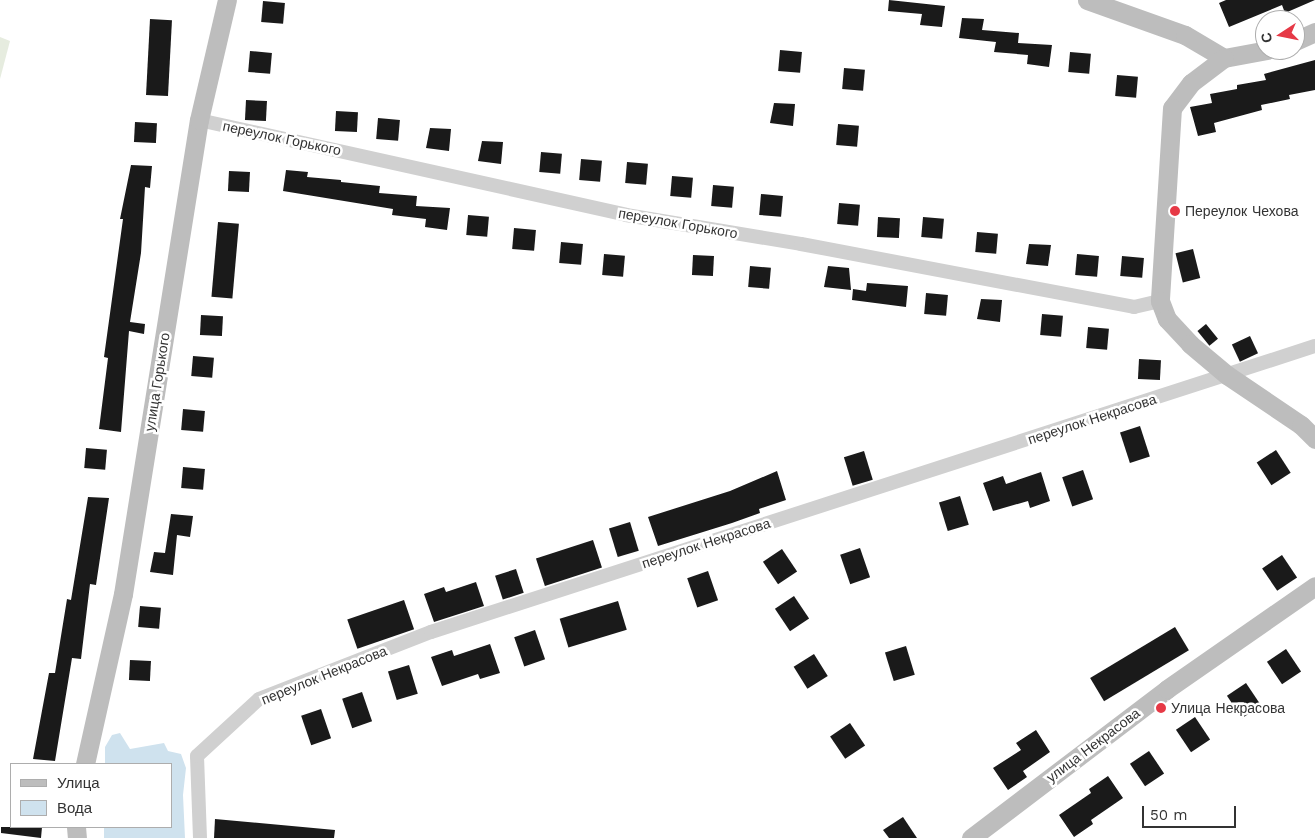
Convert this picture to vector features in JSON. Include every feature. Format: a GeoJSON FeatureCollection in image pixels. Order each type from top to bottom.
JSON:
{"type":"FeatureCollection","features":[{"type":"Feature","properties":{"kind":"street","name":"улица Горького"},"geometry":{"type":"LineString","coordinates":[[85,763],[123,594],[199,120],[227,0]]}},
{"type":"Feature","properties":{"kind":"street"},"geometry":{"type":"LineString","coordinates":[[1087,0],[1185,35],[1224,58]]}},
{"type":"Feature","properties":{"kind":"street"},"geometry":{"type":"LineString","coordinates":[[1255,52],[1224,58],[1191,83],[1172,108],[1160,301],[1167,319],[1227,375],[1300,425],[1315,439]]}},
{"type":"Feature","properties":{"kind":"street","name":"переулок Горького"},"geometry":{"type":"LineString","coordinates":[[199,120],[626,215],[810,245],[1134,307],[1160,301]]}},
{"type":"Feature","properties":{"kind":"street","name":"переулок Некрасова"},"geometry":{"type":"LineString","coordinates":[[200,838],[197,756],[259,699],[431,632],[1315,346]]}},
{"type":"Feature","properties":{"kind":"street","name":"улица Некрасова"},"geometry":{"type":"LineString","coordinates":[[971,838],[1167,690],[1315,586]]}},
{"type":"Feature","properties":{"kind":"shaded area"},"geometry":{"type":"Polygon","coordinates":[[[0,37],[10,41],[0,79],[0,37]]]}},
{"type":"Feature","properties":{"kind":"water"},"geometry":{"type":"Polygon","coordinates":[[[120,733],[130,749],[164,743],[168,751],[181,754],[186,768],[183,795],[185,838],[104,838],[104,828],[172,828],[172,763],[105,763],[105,747],[112,735],[120,733]]]}},
{"type":"Feature","properties":{"kind":"building"},"geometry":{"type":"Polygon","coordinates":[[[889,0],[945,6],[942,27],[920,25],[922,14],[888,11],[889,0]]]}},
{"type":"Feature","properties":{"kind":"building"},"geometry":{"type":"Polygon","coordinates":[[[1226,0],[1315,0],[1292,10],[1284,10],[1282,5],[1270,10],[1255,10],[1255,16],[1229,27],[1219,3],[1226,0]]]}},
{"type":"Feature","properties":{"kind":"building"},"geometry":{"type":"Polygon","coordinates":[[[263,1],[285,3],[283,24],[261,22],[263,1]]]}},
{"type":"Feature","properties":{"kind":"building"},"geometry":{"type":"Polygon","coordinates":[[[962,18],[984,19],[982,30],[1019,33],[1018,43],[1052,45],[1049,67],[1027,64],[1028,55],[994,52],[996,42],[959,38],[962,18]]]}},
{"type":"Feature","properties":{"kind":"building"},"geometry":{"type":"Polygon","coordinates":[[[150,19],[172,20],[168,96],[146,95],[150,19]]]}},
{"type":"Feature","properties":{"kind":"building"},"geometry":{"type":"Polygon","coordinates":[[[780,50],[802,52],[800,73],[778,71],[780,50]]]}},
{"type":"Feature","properties":{"kind":"building"},"geometry":{"type":"Polygon","coordinates":[[[250,51],[272,53],[270,74],[248,72],[250,51]]]}},
{"type":"Feature","properties":{"kind":"building"},"geometry":{"type":"Polygon","coordinates":[[[1070,52],[1091,54],[1089,74],[1068,72],[1070,52]]]}},
{"type":"Feature","properties":{"kind":"building"},"geometry":{"type":"Polygon","coordinates":[[[1315,60],[1315,90],[1289,95],[1290,99],[1261,105],[1262,110],[1214,123],[1216,132],[1198,136],[1190,107],[1212,103],[1210,94],[1237,89],[1237,85],[1266,80],[1264,74],[1315,60]]]}},
{"type":"Feature","properties":{"kind":"building"},"geometry":{"type":"Polygon","coordinates":[[[844,68],[865,70],[863,91],[842,89],[844,68]]]}},
{"type":"Feature","properties":{"kind":"building"},"geometry":{"type":"Polygon","coordinates":[[[1117,75],[1138,77],[1136,98],[1115,96],[1117,75]]]}},
{"type":"Feature","properties":{"kind":"building"},"geometry":{"type":"Polygon","coordinates":[[[246,100],[267,101],[266,121],[245,120],[246,100]]]}},
{"type":"Feature","properties":{"kind":"building"},"geometry":{"type":"Polygon","coordinates":[[[774,103],[795,104],[793,126],[770,123],[774,103]]]}},
{"type":"Feature","properties":{"kind":"building"},"geometry":{"type":"Polygon","coordinates":[[[336,111],[358,112],[357,132],[335,131],[336,111]]]}},
{"type":"Feature","properties":{"kind":"building"},"geometry":{"type":"Polygon","coordinates":[[[378,118],[400,120],[398,141],[376,139],[378,118]]]}},
{"type":"Feature","properties":{"kind":"building"},"geometry":{"type":"Polygon","coordinates":[[[135,122],[157,123],[156,143],[134,142],[135,122]]]}},
{"type":"Feature","properties":{"kind":"building"},"geometry":{"type":"Polygon","coordinates":[[[838,124],[859,126],[857,147],[836,145],[838,124]]]}},
{"type":"Feature","properties":{"kind":"building"},"geometry":{"type":"Polygon","coordinates":[[[430,128],[451,129],[449,151],[426,148],[430,128]]]}},
{"type":"Feature","properties":{"kind":"building"},"geometry":{"type":"Polygon","coordinates":[[[482,141],[503,142],[501,164],[478,161],[482,141]]]}},
{"type":"Feature","properties":{"kind":"building"},"geometry":{"type":"Polygon","coordinates":[[[541,152],[562,154],[560,174],[539,172],[541,152]]]}},
{"type":"Feature","properties":{"kind":"building"},"geometry":{"type":"Polygon","coordinates":[[[581,159],[602,161],[600,182],[579,180],[581,159]]]}},
{"type":"Feature","properties":{"kind":"building"},"geometry":{"type":"Polygon","coordinates":[[[627,162],[648,164],[646,185],[625,183],[627,162]]]}},
{"type":"Feature","properties":{"kind":"building"},"geometry":{"type":"Polygon","coordinates":[[[131,165],[152,166],[150,188],[145,187],[141,253],[130,322],[145,324],[144,334],[129,331],[121,432],[99,429],[108,358],[104,357],[123,219],[120,219],[131,165]]]}},
{"type":"Feature","properties":{"kind":"building"},"geometry":{"type":"Polygon","coordinates":[[[286,170],[308,172],[307,177],[380,186],[379,193],[417,196],[416,206],[450,208],[447,230],[425,227],[426,219],[392,215],[393,209],[283,191],[286,170]]]}},
{"type":"Feature","properties":{"kind":"building"},"geometry":{"type":"Polygon","coordinates":[[[229,171],[250,172],[249,192],[228,191],[229,171]]]}},
{"type":"Feature","properties":{"kind":"building"},"geometry":{"type":"Polygon","coordinates":[[[672,176],[693,178],[691,198],[670,196],[672,176]]]}},
{"type":"Feature","properties":{"kind":"building"},"geometry":{"type":"Polygon","coordinates":[[[713,185],[734,187],[732,208],[711,206],[713,185]]]}},
{"type":"Feature","properties":{"kind":"building"},"geometry":{"type":"Polygon","coordinates":[[[761,194],[783,196],[781,217],[759,215],[761,194]]]}},
{"type":"Feature","properties":{"kind":"building"},"geometry":{"type":"Polygon","coordinates":[[[839,203],[860,205],[858,226],[837,224],[839,203]]]}},
{"type":"Feature","properties":{"kind":"building"},"geometry":{"type":"Polygon","coordinates":[[[468,215],[489,217],[487,237],[466,235],[468,215]]]}},
{"type":"Feature","properties":{"kind":"building"},"geometry":{"type":"Polygon","coordinates":[[[878,217],[900,218],[899,238],[877,237],[878,217]]]}},
{"type":"Feature","properties":{"kind":"building"},"geometry":{"type":"Polygon","coordinates":[[[923,217],[944,219],[942,239],[921,237],[923,217]]]}},
{"type":"Feature","properties":{"kind":"building"},"geometry":{"type":"Polygon","coordinates":[[[218,222],[239,224],[232,299],[211,297],[218,222]]]}},
{"type":"Feature","properties":{"kind":"building"},"geometry":{"type":"Polygon","coordinates":[[[514,228],[536,230],[534,251],[512,249],[514,228]]]}},
{"type":"Feature","properties":{"kind":"building"},"geometry":{"type":"Polygon","coordinates":[[[977,232],[998,234],[996,254],[975,252],[977,232]]]}},
{"type":"Feature","properties":{"kind":"building"},"geometry":{"type":"Polygon","coordinates":[[[561,242],[583,244],[581,265],[559,263],[561,242]]]}},
{"type":"Feature","properties":{"kind":"building"},"geometry":{"type":"Polygon","coordinates":[[[1029,244],[1051,245],[1048,266],[1026,264],[1029,244]]]}},
{"type":"Feature","properties":{"kind":"building"},"geometry":{"type":"Polygon","coordinates":[[[1193,249],[1200,278],[1183,282],[1176,253],[1193,249]]]}},
{"type":"Feature","properties":{"kind":"building"},"geometry":{"type":"Polygon","coordinates":[[[604,254],[625,256],[623,277],[602,275],[604,254]]]}},
{"type":"Feature","properties":{"kind":"building"},"geometry":{"type":"Polygon","coordinates":[[[1077,254],[1099,256],[1097,277],[1075,275],[1077,254]]]}},
{"type":"Feature","properties":{"kind":"building"},"geometry":{"type":"Polygon","coordinates":[[[693,255],[714,256],[713,276],[692,275],[693,255]]]}},
{"type":"Feature","properties":{"kind":"building"},"geometry":{"type":"Polygon","coordinates":[[[1122,256],[1144,258],[1142,278],[1120,276],[1122,256]]]}},
{"type":"Feature","properties":{"kind":"building"},"geometry":{"type":"Polygon","coordinates":[[[750,266],[771,268],[769,289],[748,287],[750,266]]]}},
{"type":"Feature","properties":{"kind":"building"},"geometry":{"type":"Polygon","coordinates":[[[828,266],[849,268],[851,290],[824,287],[828,266]]]}},
{"type":"Feature","properties":{"kind":"building"},"geometry":{"type":"Polygon","coordinates":[[[867,283],[908,286],[906,307],[852,300],[853,289],[866,291],[867,283]]]}},
{"type":"Feature","properties":{"kind":"building"},"geometry":{"type":"Polygon","coordinates":[[[926,293],[948,295],[946,316],[924,314],[926,293]]]}},
{"type":"Feature","properties":{"kind":"building"},"geometry":{"type":"Polygon","coordinates":[[[981,299],[1002,300],[1000,322],[977,319],[981,299]]]}},
{"type":"Feature","properties":{"kind":"building"},"geometry":{"type":"Polygon","coordinates":[[[1042,314],[1063,316],[1061,337],[1040,335],[1042,314]]]}},
{"type":"Feature","properties":{"kind":"building"},"geometry":{"type":"Polygon","coordinates":[[[201,315],[223,316],[222,336],[200,335],[201,315]]]}},
{"type":"Feature","properties":{"kind":"building"},"geometry":{"type":"Polygon","coordinates":[[[1206,324],[1218,339],[1209,346],[1197,331],[1206,324]]]}},
{"type":"Feature","properties":{"kind":"building"},"geometry":{"type":"Polygon","coordinates":[[[1088,327],[1109,329],[1107,350],[1086,348],[1088,327]]]}},
{"type":"Feature","properties":{"kind":"building"},"geometry":{"type":"Polygon","coordinates":[[[1250,336],[1258,353],[1240,362],[1232,344],[1250,336]]]}},
{"type":"Feature","properties":{"kind":"building"},"geometry":{"type":"Polygon","coordinates":[[[193,356],[214,358],[212,378],[191,376],[193,356]]]}},
{"type":"Feature","properties":{"kind":"building"},"geometry":{"type":"Polygon","coordinates":[[[1139,359],[1161,360],[1160,380],[1138,379],[1139,359]]]}},
{"type":"Feature","properties":{"kind":"building"},"geometry":{"type":"Polygon","coordinates":[[[183,409],[205,411],[203,432],[181,430],[183,409]]]}},
{"type":"Feature","properties":{"kind":"building"},"geometry":{"type":"Polygon","coordinates":[[[1140,426],[1150,456],[1130,463],[1120,432],[1140,426]]]}},
{"type":"Feature","properties":{"kind":"building"},"geometry":{"type":"Polygon","coordinates":[[[86,448],[107,450],[105,470],[84,468],[86,448]]]}},
{"type":"Feature","properties":{"kind":"building"},"geometry":{"type":"Polygon","coordinates":[[[1276,450],[1291,473],[1271,485],[1257,463],[1276,450]]]}},
{"type":"Feature","properties":{"kind":"building"},"geometry":{"type":"Polygon","coordinates":[[[864,451],[873,480],[853,486],[844,457],[864,451]]]}},
{"type":"Feature","properties":{"kind":"building"},"geometry":{"type":"Polygon","coordinates":[[[183,467],[205,469],[203,490],[181,488],[183,467]]]}},
{"type":"Feature","properties":{"kind":"building"},"geometry":{"type":"Polygon","coordinates":[[[1083,470],[1093,499],[1072,506],[1062,477],[1083,470]]]}},
{"type":"Feature","properties":{"kind":"building"},"geometry":{"type":"Polygon","coordinates":[[[777,471],[786,500],[759,509],[760,513],[658,546],[648,517],[730,491],[777,471]]]}},
{"type":"Feature","properties":{"kind":"building"},"geometry":{"type":"Polygon","coordinates":[[[1041,472],[1050,501],[1030,508],[1028,501],[993,511],[983,483],[1003,476],[1006,484],[1041,472]]]}},
{"type":"Feature","properties":{"kind":"building"},"geometry":{"type":"Polygon","coordinates":[[[960,496],[969,525],[948,531],[939,502],[960,496]]]}},
{"type":"Feature","properties":{"kind":"building"},"geometry":{"type":"Polygon","coordinates":[[[88,497],[109,498],[96,585],[90,584],[81,659],[72,658],[55,761],[33,759],[49,673],[55,673],[67,599],[71,600],[88,497]]]}},
{"type":"Feature","properties":{"kind":"building"},"geometry":{"type":"Polygon","coordinates":[[[171,514],[193,516],[190,537],[177,535],[173,575],[150,572],[154,552],[165,553],[171,514]]]}},
{"type":"Feature","properties":{"kind":"building"},"geometry":{"type":"Polygon","coordinates":[[[630,522],[639,551],[618,557],[609,528],[630,522]]]}},
{"type":"Feature","properties":{"kind":"building"},"geometry":{"type":"Polygon","coordinates":[[[593,540],[602,568],[545,586],[536,559],[593,540]]]}},
{"type":"Feature","properties":{"kind":"building"},"geometry":{"type":"Polygon","coordinates":[[[860,548],[870,577],[850,584],[840,555],[860,548]]]}},
{"type":"Feature","properties":{"kind":"building"},"geometry":{"type":"Polygon","coordinates":[[[782,549],[797,571],[778,584],[763,562],[782,549]]]}},
{"type":"Feature","properties":{"kind":"building"},"geometry":{"type":"Polygon","coordinates":[[[1282,555],[1297,577],[1277,591],[1262,568],[1282,555]]]}},
{"type":"Feature","properties":{"kind":"building"},"geometry":{"type":"Polygon","coordinates":[[[516,569],[524,593],[503,600],[495,576],[516,569]]]}},
{"type":"Feature","properties":{"kind":"building"},"geometry":{"type":"Polygon","coordinates":[[[708,571],[718,600],[697,607],[687,578],[708,571]]]}},
{"type":"Feature","properties":{"kind":"building"},"geometry":{"type":"Polygon","coordinates":[[[476,582],[484,606],[434,622],[424,594],[444,587],[446,592],[476,582]]]}},
{"type":"Feature","properties":{"kind":"building"},"geometry":{"type":"Polygon","coordinates":[[[794,596],[809,618],[790,631],[775,609],[794,596]]]}},
{"type":"Feature","properties":{"kind":"building"},"geometry":{"type":"Polygon","coordinates":[[[404,600],[414,629],[357,649],[347,620],[404,600]]]}},
{"type":"Feature","properties":{"kind":"building"},"geometry":{"type":"Polygon","coordinates":[[[618,601],[627,630],[568,648],[560,619],[618,601]]]}},
{"type":"Feature","properties":{"kind":"building"},"geometry":{"type":"Polygon","coordinates":[[[140,606],[161,608],[159,629],[138,627],[140,606]]]}},
{"type":"Feature","properties":{"kind":"building"},"geometry":{"type":"Polygon","coordinates":[[[1175,627],[1189,650],[1104,701],[1090,678],[1175,627]]]}},
{"type":"Feature","properties":{"kind":"building"},"geometry":{"type":"Polygon","coordinates":[[[535,630],[545,659],[524,666],[514,637],[535,630]]]}},
{"type":"Feature","properties":{"kind":"building"},"geometry":{"type":"Polygon","coordinates":[[[490,644],[500,673],[480,679],[478,674],[442,686],[431,657],[452,650],[454,656],[490,644]]]}},
{"type":"Feature","properties":{"kind":"building"},"geometry":{"type":"Polygon","coordinates":[[[906,646],[915,675],[894,681],[885,652],[906,646]]]}},
{"type":"Feature","properties":{"kind":"building"},"geometry":{"type":"Polygon","coordinates":[[[1286,649],[1301,671],[1282,684],[1267,662],[1286,649]]]}},
{"type":"Feature","properties":{"kind":"building"},"geometry":{"type":"Polygon","coordinates":[[[814,654],[828,676],[807,689],[794,667],[814,654]]]}},
{"type":"Feature","properties":{"kind":"building"},"geometry":{"type":"Polygon","coordinates":[[[130,660],[151,661],[150,681],[129,680],[130,660]]]}},
{"type":"Feature","properties":{"kind":"building"},"geometry":{"type":"Polygon","coordinates":[[[409,665],[418,694],[397,700],[388,671],[409,665]]]}},
{"type":"Feature","properties":{"kind":"building"},"geometry":{"type":"Polygon","coordinates":[[[1246,683],[1261,705],[1242,718],[1227,696],[1246,683]]]}},
{"type":"Feature","properties":{"kind":"building"},"geometry":{"type":"Polygon","coordinates":[[[362,692],[372,721],[352,728],[342,699],[362,692]]]}},
{"type":"Feature","properties":{"kind":"building"},"geometry":{"type":"Polygon","coordinates":[[[321,709],[331,738],[311,745],[301,716],[321,709]]]}},
{"type":"Feature","properties":{"kind":"building"},"geometry":{"type":"Polygon","coordinates":[[[1195,717],[1210,739],[1191,752],[1176,730],[1195,717]]]}},
{"type":"Feature","properties":{"kind":"building"},"geometry":{"type":"Polygon","coordinates":[[[850,723],[865,745],[845,759],[830,736],[850,723]]]}},
{"type":"Feature","properties":{"kind":"building"},"geometry":{"type":"Polygon","coordinates":[[[1036,730],[1050,752],[1023,771],[1027,777],[1008,790],[993,768],[1021,750],[1016,743],[1036,730]]]}},
{"type":"Feature","properties":{"kind":"building"},"geometry":{"type":"Polygon","coordinates":[[[1149,751],[1164,773],[1145,786],[1130,764],[1149,751]]]}},
{"type":"Feature","properties":{"kind":"building"},"geometry":{"type":"Polygon","coordinates":[[[1108,776],[1123,798],[1091,820],[1093,824],[1074,837],[1059,815],[1091,793],[1089,789],[1108,776]]]}},
{"type":"Feature","properties":{"kind":"building"},"geometry":{"type":"Polygon","coordinates":[[[903,817],[917,838],[889,838],[883,830],[903,817]]]}},
{"type":"Feature","properties":{"kind":"building"},"geometry":{"type":"Polygon","coordinates":[[[215,819],[335,830],[334,838],[214,838],[215,819]]]}},
{"type":"Feature","properties":{"kind":"building"},"geometry":{"type":"Polygon","coordinates":[[[1,827],[42,828],[41,838],[1,833],[1,827]]]}},
{"type":"Feature","properties":{"kind":"place","name":"Переулок Чехова"},"geometry":{"type":"Point","coordinates":[1175,211]}},
{"type":"Feature","properties":{"kind":"place","name":"Улица Некрасова"},"geometry":{"type":"Point","coordinates":[1161,708]}}]}
